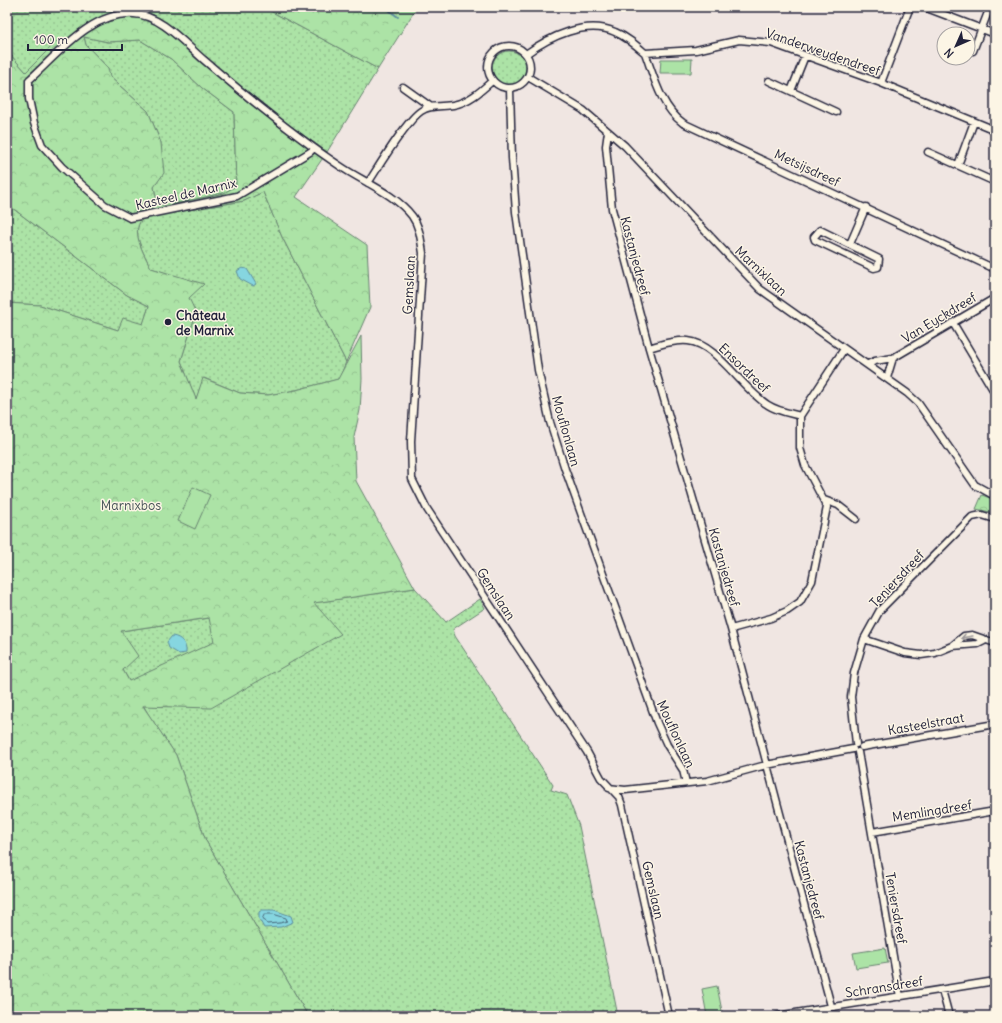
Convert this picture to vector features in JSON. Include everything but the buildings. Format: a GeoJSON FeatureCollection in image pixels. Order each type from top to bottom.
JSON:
{"type":"FeatureCollection","features":[{"type":"Feature","properties":{"kind":"street"},"geometry":{"type":"LineString","coordinates":[[881,83],[910,7]]}},
{"type":"Feature","properties":{"kind":"street"},"geometry":{"type":"LineString","coordinates":[[924,7],[995,34]]}},
{"type":"Feature","properties":{"kind":"street"},"geometry":{"type":"LineString","coordinates":[[976,44],[990,7]]}},
{"type":"Feature","properties":{"kind":"street","name":"Kasteel de Marnix"},"geometry":{"type":"LineString","coordinates":[[314,148],[251,189],[237,196],[130,218],[105,205],[62,167],[42,145],[34,123],[29,99],[30,80],[88,27],[112,16],[135,14],[154,20],[168,29],[238,89],[314,148],[368,183]]}},
{"type":"Feature","properties":{"kind":"street"},"geometry":{"type":"LineString","coordinates":[[526,54],[540,44],[563,34],[594,27],[615,32],[632,41],[645,53]]}},
{"type":"Feature","properties":{"kind":"street","name":"Vanderweydendreef"},"geometry":{"type":"LineString","coordinates":[[645,53],[696,50],[738,40],[754,40],[771,43],[881,83],[995,130]]}},
{"type":"Feature","properties":{"kind":"street"},"geometry":{"type":"LineString","coordinates":[[510,46],[519,48],[526,54],[530,63],[528,76],[522,84],[510,89],[502,88],[492,81],[488,71],[487,65],[490,57],[496,50],[510,46]]}},
{"type":"Feature","properties":{"kind":"street","name":"Metsijsdreef"},"geometry":{"type":"LineString","coordinates":[[645,53],[661,95],[674,116],[683,123],[866,207],[995,270]]}},
{"type":"Feature","properties":{"kind":"street"},"geometry":{"type":"LineString","coordinates":[[791,91],[805,56]]}},
{"type":"Feature","properties":{"kind":"street","name":"Marnixlaan"},"geometry":{"type":"LineString","coordinates":[[528,76],[583,110],[625,146],[760,289],[844,349],[868,364],[918,403],[975,485],[995,496]]}},
{"type":"Feature","properties":{"kind":"street"},"geometry":{"type":"LineString","coordinates":[[368,183],[410,121],[420,111],[431,107],[453,105],[469,99],[492,81]]}},
{"type":"Feature","properties":{"kind":"street"},"geometry":{"type":"LineString","coordinates":[[769,81],[836,112]]}},
{"type":"Feature","properties":{"kind":"street"},"geometry":{"type":"LineString","coordinates":[[403,87],[431,107]]}},
{"type":"Feature","properties":{"kind":"street","name":"Mouflonlaan"},"geometry":{"type":"LineString","coordinates":[[510,89],[512,158],[516,212],[538,370],[550,422],[565,469],[657,723],[667,745],[683,770],[686,783]]}},
{"type":"Feature","properties":{"kind":"street"},"geometry":{"type":"LineString","coordinates":[[958,165],[974,122]]}},
{"type":"Feature","properties":{"kind":"street","name":"Kastanjedreef"},"geometry":{"type":"LineString","coordinates":[[608,132],[606,146],[612,209],[649,348],[731,629],[766,765],[832,1006]]}},
{"type":"Feature","properties":{"kind":"street"},"geometry":{"type":"LineString","coordinates":[[928,152],[995,182]]}},
{"type":"Feature","properties":{"kind":"street","name":"Gemslaan"},"geometry":{"type":"LineString","coordinates":[[368,183],[398,203],[412,217],[420,232],[423,253],[411,441],[412,479],[427,509],[609,788],[618,797],[622,805],[669,1016]]}},
{"type":"Feature","properties":{"kind":"street"},"geometry":{"type":"LineString","coordinates":[[850,244],[866,207]]}},
{"type":"Feature","properties":{"kind":"street"},"geometry":{"type":"LineString","coordinates":[[820,230],[850,244],[879,259],[878,267],[874,268],[815,240],[814,237],[820,230]]}},
{"type":"Feature","properties":{"kind":"street","name":"Van Eyckdreef"},"geometry":{"type":"LineString","coordinates":[[868,364],[894,358],[995,298]]}},
{"type":"Feature","properties":{"kind":"street"},"geometry":{"type":"LineString","coordinates":[[953,323],[995,393]]}},
{"type":"Feature","properties":{"kind":"street","name":"Ensordreef"},"geometry":{"type":"LineString","coordinates":[[649,348],[665,343],[689,341],[702,346],[719,357],[743,385],[756,397],[769,406],[800,416]]}},
{"type":"Feature","properties":{"kind":"street"},"geometry":{"type":"LineString","coordinates":[[731,629],[772,618],[787,611],[800,602],[812,581],[827,507],[803,459],[800,448],[800,416],[844,349]]}},
{"type":"Feature","properties":{"kind":"street","name":"Van Eyckdreef"},"geometry":{"type":"LineString","coordinates":[[887,378],[894,358]]}},
{"type":"Feature","properties":{"kind":"street"},"geometry":{"type":"LineString","coordinates":[[824,500],[838,505],[856,519]]}},
{"type":"Feature","properties":{"kind":"street","name":"Teniersdreef"},"geometry":{"type":"LineString","coordinates":[[900,997],[857,748],[851,696],[854,673],[864,639],[880,610],[972,517],[982,514],[995,520]]}},
{"type":"Feature","properties":{"kind":"street"},"geometry":{"type":"LineString","coordinates":[[864,639],[905,653],[921,655],[935,653],[952,646],[964,636],[972,636],[984,641],[995,643]]}},
{"type":"Feature","properties":{"kind":"street"},"geometry":{"type":"LineString","coordinates":[[952,646],[978,644],[984,641]]}},
{"type":"Feature","properties":{"kind":"street","name":"Kasteelstraat"},"geometry":{"type":"LineString","coordinates":[[609,788],[625,790],[707,780],[766,765],[995,724]]}},
{"type":"Feature","properties":{"kind":"street","name":"Memlingdreef"},"geometry":{"type":"LineString","coordinates":[[872,832],[995,812]]}},
{"type":"Feature","properties":{"kind":"street","name":"Schransdreef"},"geometry":{"type":"LineString","coordinates":[[777,1016],[995,981]]}},
{"type":"Feature","properties":{"kind":"street"},"geometry":{"type":"LineString","coordinates":[[942,990],[949,1016]]}},
{"type":"Feature","properties":{"kind":"green space"},"geometry":{"type":"Polygon","coordinates":[[[7,7],[263,7],[378,69],[327,152],[242,91],[154,15],[139,12],[126,12],[115,13],[105,17],[95,22],[65,48],[57,41],[26,72],[7,51],[7,7]]]}},
{"type":"Feature","properties":{"kind":"green space"},"geometry":{"type":"Polygon","coordinates":[[[263,7],[417,7],[378,69],[263,7]]]}},
{"type":"Feature","properties":{"kind":"green space","name":"Marnixbos"},"geometry":{"type":"Polygon","coordinates":[[[136,11],[154,15],[242,91],[327,152],[296,197],[367,245],[370,307],[346,362],[282,237],[263,192],[244,201],[145,217],[140,222],[138,228],[139,241],[151,268],[204,284],[189,298],[196,313],[181,361],[196,399],[203,378],[240,393],[268,395],[296,390],[338,379],[361,336],[362,379],[360,410],[354,437],[356,481],[415,588],[314,603],[341,634],[211,708],[143,706],[176,755],[206,841],[308,1016],[7,1016],[7,303],[40,305],[118,330],[123,318],[143,324],[149,306],[127,295],[7,204],[7,51],[26,72],[57,41],[65,48],[89,26],[97,21],[113,14],[136,11]],[[84,37],[86,45],[108,68],[110,77],[148,111],[161,143],[164,173],[154,187],[157,202],[165,206],[224,193],[236,186],[234,112],[202,88],[171,59],[140,40],[108,42],[84,37]],[[209,618],[121,631],[138,656],[123,670],[129,681],[214,642],[209,618]]]}},
{"type":"Feature","properties":{"kind":"green space"},"geometry":{"type":"Polygon","coordinates":[[[84,37],[108,42],[140,40],[171,59],[202,88],[234,112],[236,186],[224,193],[165,206],[157,202],[154,187],[161,143],[148,111],[110,77],[108,68],[86,45],[84,37]]]}},
{"type":"Feature","properties":{"kind":"green space"},"geometry":{"type":"Polygon","coordinates":[[[506,51],[512,51],[521,56],[525,62],[525,74],[521,80],[512,85],[506,85],[497,80],[492,71],[492,65],[497,56],[506,51]]]}},
{"type":"Feature","properties":{"kind":"green space"},"geometry":{"type":"Polygon","coordinates":[[[661,59],[692,59],[691,73],[660,73],[661,59]]]}},
{"type":"Feature","properties":{"kind":"green space"},"geometry":{"type":"Polygon","coordinates":[[[263,192],[282,237],[346,362],[339,379],[296,390],[268,395],[240,393],[204,378],[196,400],[181,361],[196,313],[166,273],[151,268],[139,241],[138,228],[140,222],[145,217],[244,201],[263,192]]]}},
{"type":"Feature","properties":{"kind":"green space"},"geometry":{"type":"Polygon","coordinates":[[[7,204],[127,295],[149,306],[143,325],[118,330],[40,305],[7,303],[7,204]]]}},
{"type":"Feature","properties":{"kind":"green space"},"geometry":{"type":"Polygon","coordinates":[[[193,487],[210,495],[195,529],[178,521],[193,487]]]}},
{"type":"Feature","properties":{"kind":"green space"},"geometry":{"type":"Polygon","coordinates":[[[982,495],[995,500],[995,513],[976,509],[982,495]]]}},
{"type":"Feature","properties":{"kind":"green space"},"geometry":{"type":"Polygon","coordinates":[[[415,588],[446,622],[480,599],[485,608],[453,629],[455,636],[553,785],[551,790],[567,795],[579,826],[618,1016],[308,1016],[206,841],[176,755],[150,717],[123,670],[121,631],[415,588]]]}},
{"type":"Feature","properties":{"kind":"green space"},"geometry":{"type":"Polygon","coordinates":[[[885,948],[888,963],[856,968],[853,953],[885,948]]]}},
{"type":"Feature","properties":{"kind":"green space"},"geometry":{"type":"Polygon","coordinates":[[[717,986],[723,1016],[707,1016],[702,989],[717,986]]]}},
{"type":"Feature","properties":{"kind":"water"},"geometry":{"type":"Polygon","coordinates":[[[242,268],[247,269],[256,284],[253,286],[240,279],[237,271],[242,268]]]}},
{"type":"Feature","properties":{"kind":"water"},"geometry":{"type":"Polygon","coordinates":[[[172,636],[183,642],[186,647],[186,653],[179,654],[169,648],[167,642],[172,636]]]}},
{"type":"Feature","properties":{"kind":"water"},"geometry":{"type":"Polygon","coordinates":[[[262,910],[274,910],[291,916],[293,922],[281,927],[264,928],[259,919],[259,912],[262,910]]]}},
{"type":"Feature","properties":{"kind":"waterway"},"geometry":{"type":"LineString","coordinates":[[385,7],[398,17]]}},
{"type":"Feature","properties":{"kind":"place","name":"Château de Marnix"},"geometry":{"type":"Point","coordinates":[168,322]}}]}
